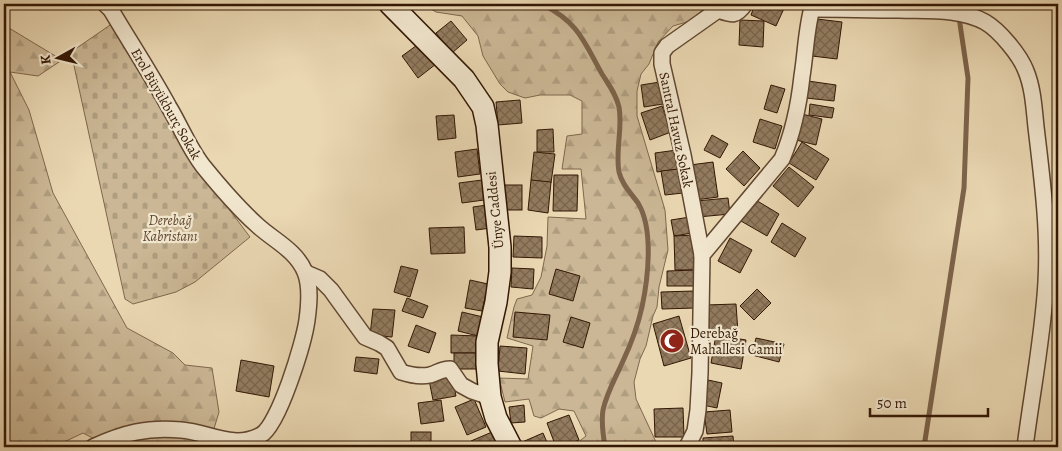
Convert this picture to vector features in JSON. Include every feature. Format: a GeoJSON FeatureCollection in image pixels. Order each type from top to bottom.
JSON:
{"type":"FeatureCollection","features":[{"type":"Feature","properties":{"kind":"main road","name":"Ünye Caddesi"},"geometry":{"type":"LineString","coordinates":[[390,4],[464,79],[482,107],[487,125],[500,247],[500,272],[488,342],[487,364],[490,397],[496,418],[511,447]]}},
{"type":"Feature","properties":{"kind":"street","name":"Erol Büyükburç Sokak"},"geometry":{"type":"LineString","coordinates":[[105,4],[111,10],[201,164],[226,194],[257,225],[298,259],[306,272]]}},
{"type":"Feature","properties":{"kind":"street"},"geometry":{"type":"LineString","coordinates":[[721,7],[732,15],[740,12],[746,4]]}},
{"type":"Feature","properties":{"kind":"street"},"geometry":{"type":"LineString","coordinates":[[687,447],[695,431],[698,410],[702,255],[782,159],[794,122],[812,6],[952,13],[969,16],[985,22],[1000,35],[1012,48],[1026,71],[1031,90],[1039,152],[1047,243],[1042,322],[1025,447]]}},
{"type":"Feature","properties":{"kind":"street","name":"Santral Havuz Sokak"},"geometry":{"type":"LineString","coordinates":[[702,255],[683,155],[662,64],[662,53],[667,46],[721,7]]}},
{"type":"Feature","properties":{"kind":"street"},"geometry":{"type":"LineString","coordinates":[[306,272],[320,279],[331,290],[365,337],[379,342],[387,348],[401,372],[427,376],[444,369],[450,370],[461,385],[490,397]]}},
{"type":"Feature","properties":{"kind":"street"},"geometry":{"type":"LineString","coordinates":[[93,447],[117,436],[154,430],[182,430],[234,442],[250,440],[264,433],[277,413],[285,394],[307,322],[309,299],[306,272]]}},
{"type":"Feature","properties":{"kind":"green space"},"geometry":{"type":"Polygon","coordinates":[[[423,4],[709,4],[690,21],[673,26],[658,42],[649,64],[641,74],[637,91],[637,116],[665,210],[668,250],[659,287],[657,307],[634,382],[636,399],[656,442],[668,447],[572,447],[586,436],[574,411],[559,409],[541,418],[534,416],[529,399],[505,402],[499,378],[528,379],[533,346],[507,338],[517,299],[532,295],[541,277],[547,246],[548,217],[586,219],[581,169],[562,169],[567,136],[582,134],[582,101],[570,95],[540,95],[525,98],[508,92],[500,84],[483,56],[478,36],[462,16],[436,12],[423,4]]]}},
{"type":"Feature","properties":{"kind":"green space","name":"Derebağ Kabristanı"},"geometry":{"type":"Polygon","coordinates":[[[113,23],[201,172],[250,237],[195,282],[176,292],[133,304],[125,299],[71,52],[113,23]]]}},
{"type":"Feature","properties":{"kind":"green space"},"geometry":{"type":"Polygon","coordinates":[[[4,25],[62,60],[38,76],[10,72],[29,110],[53,193],[127,328],[173,353],[185,365],[212,368],[219,412],[210,442],[199,447],[110,447],[83,433],[64,442],[59,447],[4,447],[4,25]]]}},
{"type":"Feature","properties":{"kind":"building"},"geometry":{"type":"Polygon","coordinates":[[[755,4],[786,4],[776,26],[751,15],[755,4]]]}},
{"type":"Feature","properties":{"kind":"building"},"geometry":{"type":"Polygon","coordinates":[[[817,19],[842,22],[837,59],[812,56],[817,19]]]}},
{"type":"Feature","properties":{"kind":"building"},"geometry":{"type":"Polygon","coordinates":[[[740,20],[764,21],[763,47],[739,45],[740,20]]]}},
{"type":"Feature","properties":{"kind":"building"},"geometry":{"type":"Polygon","coordinates":[[[451,21],[467,40],[452,53],[436,33],[451,21]]]}},
{"type":"Feature","properties":{"kind":"building"},"geometry":{"type":"Polygon","coordinates":[[[420,43],[436,64],[418,78],[402,56],[420,43]]]}},
{"type":"Feature","properties":{"kind":"building"},"geometry":{"type":"Polygon","coordinates":[[[808,81],[836,85],[834,101],[806,98],[808,81]]]}},
{"type":"Feature","properties":{"kind":"building"},"geometry":{"type":"Polygon","coordinates":[[[660,82],[663,104],[644,107],[641,85],[660,82]]]}},
{"type":"Feature","properties":{"kind":"building"},"geometry":{"type":"Polygon","coordinates":[[[771,85],[785,89],[777,113],[764,109],[771,85]]]}},
{"type":"Feature","properties":{"kind":"building"},"geometry":{"type":"Polygon","coordinates":[[[520,100],[522,123],[498,125],[496,102],[520,100]]]}},
{"type":"Feature","properties":{"kind":"building"},"geometry":{"type":"Polygon","coordinates":[[[810,104],[834,108],[832,118],[809,115],[810,104]]]}},
{"type":"Feature","properties":{"kind":"building"},"geometry":{"type":"Polygon","coordinates":[[[662,106],[671,132],[650,140],[641,113],[662,106]]]}},
{"type":"Feature","properties":{"kind":"building"},"geometry":{"type":"Polygon","coordinates":[[[802,114],[822,119],[816,145],[796,140],[802,114]]]}},
{"type":"Feature","properties":{"kind":"building"},"geometry":{"type":"Polygon","coordinates":[[[454,115],[456,138],[438,140],[436,116],[454,115]]]}},
{"type":"Feature","properties":{"kind":"building"},"geometry":{"type":"Polygon","coordinates":[[[760,119],[782,126],[775,149],[753,142],[760,119]]]}},
{"type":"Feature","properties":{"kind":"building"},"geometry":{"type":"Polygon","coordinates":[[[553,129],[554,152],[537,152],[537,130],[553,129]]]}},
{"type":"Feature","properties":{"kind":"building"},"geometry":{"type":"Polygon","coordinates":[[[712,135],[728,144],[720,158],[704,150],[712,135]]]}},
{"type":"Feature","properties":{"kind":"building"},"geometry":{"type":"Polygon","coordinates":[[[802,142],[829,159],[816,180],[789,163],[802,142]]]}},
{"type":"Feature","properties":{"kind":"building"},"geometry":{"type":"Polygon","coordinates":[[[477,149],[480,174],[458,177],[455,152],[477,149]]]}},
{"type":"Feature","properties":{"kind":"building"},"geometry":{"type":"Polygon","coordinates":[[[677,150],[679,169],[657,172],[655,153],[677,150]]]}},
{"type":"Feature","properties":{"kind":"building"},"geometry":{"type":"Polygon","coordinates":[[[743,151],[760,168],[744,186],[726,169],[743,151]]]}},
{"type":"Feature","properties":{"kind":"building"},"geometry":{"type":"Polygon","coordinates":[[[534,152],[555,154],[551,183],[531,180],[534,152]]]}},
{"type":"Feature","properties":{"kind":"building"},"geometry":{"type":"Polygon","coordinates":[[[713,162],[718,197],[695,200],[690,165],[713,162]]]}},
{"type":"Feature","properties":{"kind":"building"},"geometry":{"type":"Polygon","coordinates":[[[789,167],[814,187],[798,207],[773,186],[789,167]]]}},
{"type":"Feature","properties":{"kind":"building"},"geometry":{"type":"Polygon","coordinates":[[[679,169],[683,193],[665,195],[661,171],[679,169]]]}},
{"type":"Feature","properties":{"kind":"building"},"geometry":{"type":"Polygon","coordinates":[[[554,175],[578,175],[577,211],[553,211],[554,175]]]}},
{"type":"Feature","properties":{"kind":"building"},"geometry":{"type":"Polygon","coordinates":[[[482,180],[484,200],[462,203],[459,183],[482,180]]]}},
{"type":"Feature","properties":{"kind":"building"},"geometry":{"type":"Polygon","coordinates":[[[531,180],[551,182],[548,213],[528,210],[531,180]]]}},
{"type":"Feature","properties":{"kind":"building"},"geometry":{"type":"Polygon","coordinates":[[[501,185],[522,185],[522,210],[501,210],[501,185]]]}},
{"type":"Feature","properties":{"kind":"building"},"geometry":{"type":"Polygon","coordinates":[[[728,198],[730,214],[698,217],[696,201],[728,198]]]}},
{"type":"Feature","properties":{"kind":"building"},"geometry":{"type":"Polygon","coordinates":[[[754,199],[779,214],[767,236],[741,221],[754,199]]]}},
{"type":"Feature","properties":{"kind":"building"},"geometry":{"type":"Polygon","coordinates":[[[487,205],[491,228],[476,230],[473,207],[487,205]]]}},
{"type":"Feature","properties":{"kind":"building"},"geometry":{"type":"Polygon","coordinates":[[[690,217],[692,233],[674,236],[671,220],[690,217]]]}},
{"type":"Feature","properties":{"kind":"building"},"geometry":{"type":"Polygon","coordinates":[[[782,223],[806,238],[795,257],[771,242],[782,223]]]}},
{"type":"Feature","properties":{"kind":"building"},"geometry":{"type":"Polygon","coordinates":[[[464,227],[465,253],[431,254],[429,228],[464,227]]]}},
{"type":"Feature","properties":{"kind":"building"},"geometry":{"type":"Polygon","coordinates":[[[695,235],[696,270],[675,270],[674,236],[695,235]]]}},
{"type":"Feature","properties":{"kind":"building"},"geometry":{"type":"Polygon","coordinates":[[[514,236],[542,237],[542,258],[513,257],[514,236]]]}},
{"type":"Feature","properties":{"kind":"building"},"geometry":{"type":"Polygon","coordinates":[[[730,238],[752,250],[740,273],[718,261],[730,238]]]}},
{"type":"Feature","properties":{"kind":"building"},"geometry":{"type":"Polygon","coordinates":[[[401,266],[418,270],[410,297],[394,292],[401,266]]]}},
{"type":"Feature","properties":{"kind":"building"},"geometry":{"type":"Polygon","coordinates":[[[512,268],[534,269],[533,289],[511,287],[512,268]]]}},
{"type":"Feature","properties":{"kind":"building"},"geometry":{"type":"Polygon","coordinates":[[[556,269],[580,276],[573,301],[549,294],[556,269]]]}},
{"type":"Feature","properties":{"kind":"building"},"geometry":{"type":"Polygon","coordinates":[[[696,270],[696,286],[667,286],[667,271],[696,270]]]}},
{"type":"Feature","properties":{"kind":"building"},"geometry":{"type":"Polygon","coordinates":[[[470,280],[488,284],[482,311],[465,308],[470,280]]]}},
{"type":"Feature","properties":{"kind":"building"},"geometry":{"type":"Polygon","coordinates":[[[757,289],[771,303],[754,320],[740,306],[757,289]]]}},
{"type":"Feature","properties":{"kind":"building"},"geometry":{"type":"Polygon","coordinates":[[[694,291],[695,308],[662,309],[661,292],[694,291]]]}},
{"type":"Feature","properties":{"kind":"building"},"geometry":{"type":"Polygon","coordinates":[[[407,298],[428,306],[423,318],[402,311],[407,298]]]}},
{"type":"Feature","properties":{"kind":"building"},"geometry":{"type":"Polygon","coordinates":[[[736,304],[738,333],[707,334],[706,305],[736,304]]]}},
{"type":"Feature","properties":{"kind":"building"},"geometry":{"type":"Polygon","coordinates":[[[373,309],[395,310],[392,337],[370,335],[373,309]]]}},
{"type":"Feature","properties":{"kind":"building"},"geometry":{"type":"Polygon","coordinates":[[[462,312],[483,317],[478,336],[458,331],[462,312]]]}},
{"type":"Feature","properties":{"kind":"building"},"geometry":{"type":"Polygon","coordinates":[[[515,312],[550,315],[547,340],[513,337],[515,312]]]}},
{"type":"Feature","properties":{"kind":"building","name":"Derebağ Mahallesi Camii"},"geometry":{"type":"Polygon","coordinates":[[[679,316],[691,358],[664,366],[653,324],[679,316]]]}},
{"type":"Feature","properties":{"kind":"building"},"geometry":{"type":"Polygon","coordinates":[[[571,317],[590,323],[583,348],[563,342],[571,317]]]}},
{"type":"Feature","properties":{"kind":"building"},"geometry":{"type":"Polygon","coordinates":[[[416,325],[436,333],[429,353],[408,346],[416,325]]]}},
{"type":"Feature","properties":{"kind":"building"},"geometry":{"type":"Polygon","coordinates":[[[451,335],[478,336],[478,353],[451,353],[451,335]]]}},
{"type":"Feature","properties":{"kind":"building"},"geometry":{"type":"Polygon","coordinates":[[[716,335],[746,340],[741,369],[711,363],[716,335]]]}},
{"type":"Feature","properties":{"kind":"building"},"geometry":{"type":"Polygon","coordinates":[[[756,338],[784,344],[779,362],[752,355],[756,338]]]}},
{"type":"Feature","properties":{"kind":"building"},"geometry":{"type":"Polygon","coordinates":[[[500,346],[527,348],[525,374],[498,371],[500,346]]]}},
{"type":"Feature","properties":{"kind":"building"},"geometry":{"type":"Polygon","coordinates":[[[454,353],[476,353],[476,369],[454,369],[454,353]]]}},
{"type":"Feature","properties":{"kind":"building"},"geometry":{"type":"Polygon","coordinates":[[[356,357],[379,359],[377,374],[354,371],[356,357]]]}},
{"type":"Feature","properties":{"kind":"building"},"geometry":{"type":"Polygon","coordinates":[[[241,360],[274,366],[269,397],[236,391],[241,360]]]}},
{"type":"Feature","properties":{"kind":"building"},"geometry":{"type":"Polygon","coordinates":[[[452,376],[456,396],[433,400],[429,380],[452,376]]]}},
{"type":"Feature","properties":{"kind":"building"},"geometry":{"type":"Polygon","coordinates":[[[708,380],[722,383],[717,408],[703,405],[708,380]]]}},
{"type":"Feature","properties":{"kind":"building"},"geometry":{"type":"Polygon","coordinates":[[[474,399],[486,427],[467,435],[455,407],[474,399]]]}},
{"type":"Feature","properties":{"kind":"building"},"geometry":{"type":"Polygon","coordinates":[[[441,400],[444,421],[421,424],[418,403],[441,400]]]}},
{"type":"Feature","properties":{"kind":"building"},"geometry":{"type":"Polygon","coordinates":[[[524,405],[525,422],[511,423],[509,407],[524,405]]]}},
{"type":"Feature","properties":{"kind":"building"},"geometry":{"type":"Polygon","coordinates":[[[683,408],[684,437],[655,437],[654,409],[683,408]]]}},
{"type":"Feature","properties":{"kind":"building"},"geometry":{"type":"Polygon","coordinates":[[[730,410],[732,432],[707,434],[704,412],[730,410]]]}},
{"type":"Feature","properties":{"kind":"building"},"geometry":{"type":"Polygon","coordinates":[[[569,415],[579,440],[556,447],[547,423],[569,415]]]}},
{"type":"Feature","properties":{"kind":"building"},"geometry":{"type":"Polygon","coordinates":[[[411,432],[431,432],[431,447],[411,447],[411,432]]]}},
{"type":"Feature","properties":{"kind":"building"},"geometry":{"type":"Polygon","coordinates":[[[492,432],[499,447],[474,447],[471,441],[492,432]]]}},
{"type":"Feature","properties":{"kind":"building"},"geometry":{"type":"Polygon","coordinates":[[[543,433],[549,447],[522,447],[520,443],[543,433]]]}},
{"type":"Feature","properties":{"kind":"building"},"geometry":{"type":"Polygon","coordinates":[[[733,436],[734,447],[703,447],[703,438],[733,436]]]}},
{"type":"Feature","properties":{"kind":"waterway"},"geometry":{"type":"LineString","coordinates":[[542,4],[564,18],[579,33],[618,102],[620,115],[618,156],[620,177],[638,203],[643,214],[648,240],[648,269],[640,314],[626,355],[609,391],[603,410],[602,424],[605,447]]}},
{"type":"Feature","properties":{"kind":"waterway"},"geometry":{"type":"LineString","coordinates":[[924,447],[964,188],[968,78],[957,4]]}},
{"type":"Feature","properties":{"kind":"place","name":"Derebağ Mahallesi Camii"},"geometry":{"type":"Point","coordinates":[672,341]}}]}
